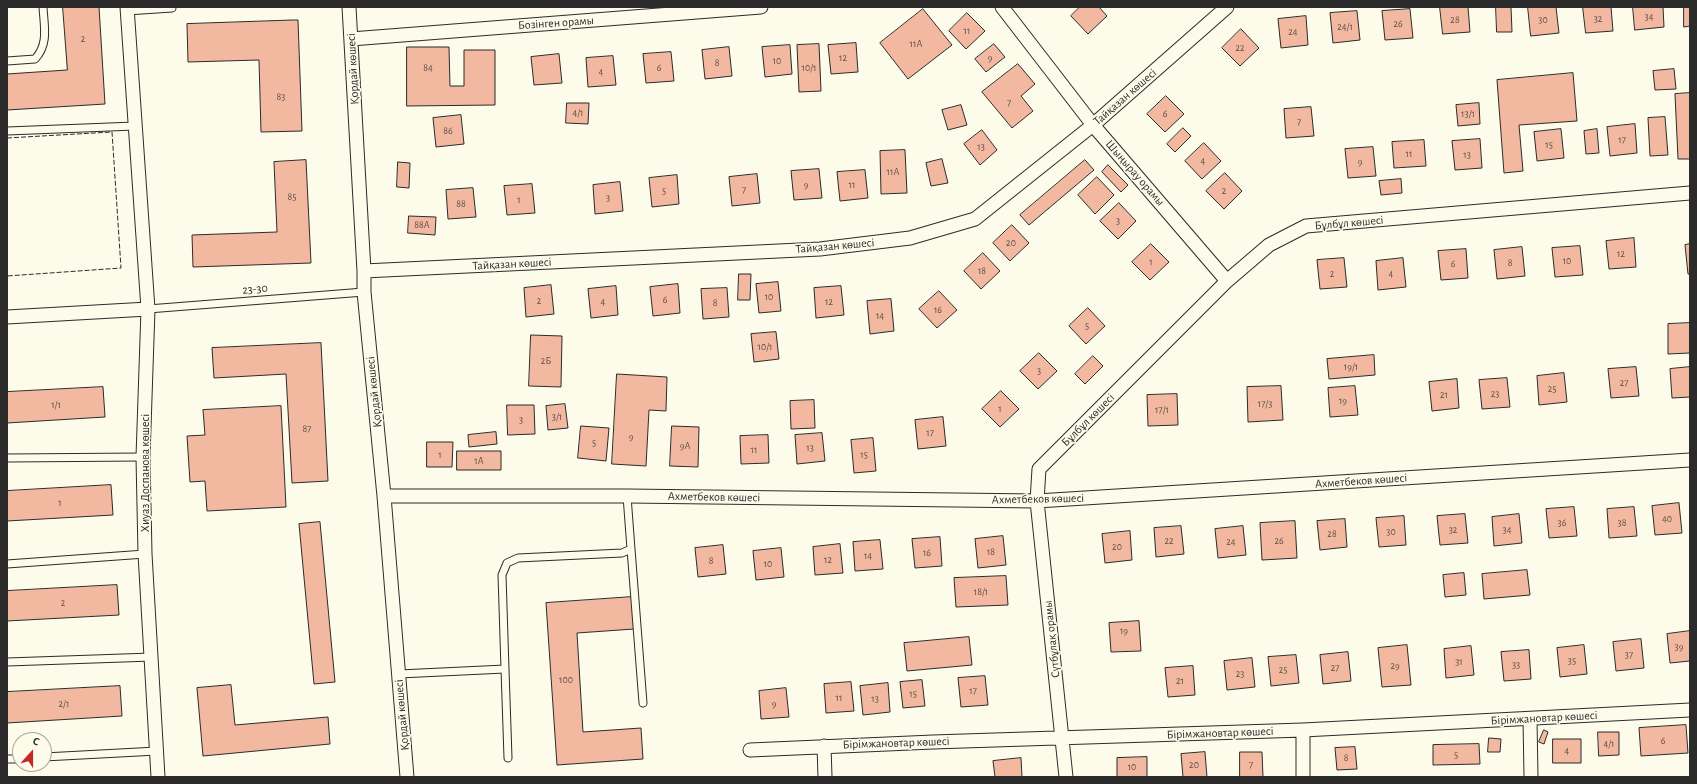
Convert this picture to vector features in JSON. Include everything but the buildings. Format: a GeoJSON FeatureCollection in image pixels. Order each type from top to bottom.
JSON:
{"type":"FeatureCollection","features":[{"type":"Feature","properties":{"kind":"street","name":"Қордай көшесі"},"geometry":{"type":"LineString","coordinates":[[349,7],[364,292],[384,496],[407,777]]}},
{"type":"Feature","properties":{"kind":"street","name":"Бозінген орамы"},"geometry":{"type":"LineString","coordinates":[[351,39],[761,7]]}},
{"type":"Feature","properties":{"kind":"street","name":"Шыңырау орамы"},"geometry":{"type":"LineString","coordinates":[[1002,7],[1093,125],[1227,281]]}},
{"type":"Feature","properties":{"kind":"street","name":"Тайқазан көшесі"},"geometry":{"type":"LineString","coordinates":[[364,271],[820,249],[910,238],[975,219],[1093,125],[1227,7]]}},
{"type":"Feature","properties":{"kind":"street","name":"Хиуаз Доспанова көшесі"},"geometry":{"type":"LineString","coordinates":[[126,9],[148,310],[143,458],[145,554],[158,777]]}},
{"type":"Feature","properties":{"kind":"street","name":"Бұлбұл көшесі"},"geometry":{"type":"LineString","coordinates":[[1037,501],[1039,469],[1227,281],[1269,245],[1306,226],[1690,193]]}},
{"type":"Feature","properties":{"kind":"street"},"geometry":{"type":"LineString","coordinates":[[7,317],[148,310]]}},
{"type":"Feature","properties":{"kind":"street","name":"Ахметбеков көшесі"},"geometry":{"type":"LineString","coordinates":[[384,496],[628,496],[1037,501],[1690,460]]}},
{"type":"Feature","properties":{"kind":"street","name":"Cүтбұлақ орамы"},"geometry":{"type":"LineString","coordinates":[[1037,501],[1066,777]]}},
{"type":"Feature","properties":{"kind":"street","name":"Бірімжановтар көшесі"},"geometry":{"type":"LineString","coordinates":[[750,750],[1062,737],[1303,730],[1690,710]]}},
{"type":"Feature","properties":{"kind":"street"},"geometry":{"type":"LineString","coordinates":[[1530,719],[1531,777]]}},
{"type":"Feature","properties":{"kind":"street"},"geometry":{"type":"LineString","coordinates":[[1303,730],[1303,777]]}},
{"type":"Feature","properties":{"kind":"street"},"geometry":{"type":"LineString","coordinates":[[824,746],[825,777]]}},
{"type":"Feature","properties":{"kind":"lane"},"geometry":{"type":"LineString","coordinates":[[7,61],[35,59],[42,52],[44,44],[44,7]]}},
{"type":"Feature","properties":{"kind":"lane"},"geometry":{"type":"LineString","coordinates":[[126,9],[172,8]]}},
{"type":"Feature","properties":{"kind":"lane"},"geometry":{"type":"LineString","coordinates":[[7,131],[135,126]]}},
{"type":"Feature","properties":{"kind":"lane","name":"23-30"},"geometry":{"type":"LineString","coordinates":[[148,310],[364,292]]}},
{"type":"Feature","properties":{"kind":"lane"},"geometry":{"type":"LineString","coordinates":[[7,458],[143,458]]}},
{"type":"Feature","properties":{"kind":"lane"},"geometry":{"type":"LineString","coordinates":[[628,496],[643,703]]}},
{"type":"Feature","properties":{"kind":"lane"},"geometry":{"type":"LineString","coordinates":[[508,758],[502,575],[506,563],[518,558],[622,553],[631,549]]}},
{"type":"Feature","properties":{"kind":"lane"},"geometry":{"type":"LineString","coordinates":[[7,564],[145,554]]}},
{"type":"Feature","properties":{"kind":"lane"},"geometry":{"type":"LineString","coordinates":[[7,662],[152,657]]}},
{"type":"Feature","properties":{"kind":"lane"},"geometry":{"type":"LineString","coordinates":[[399,674],[505,669]]}},
{"type":"Feature","properties":{"kind":"lane"},"geometry":{"type":"LineString","coordinates":[[52,757],[157,751]]}},
{"type":"Feature","properties":{"kind":"fence"},"geometry":{"type":"LineString","coordinates":[[7,138],[112,132],[121,268],[7,276]]}}]}
